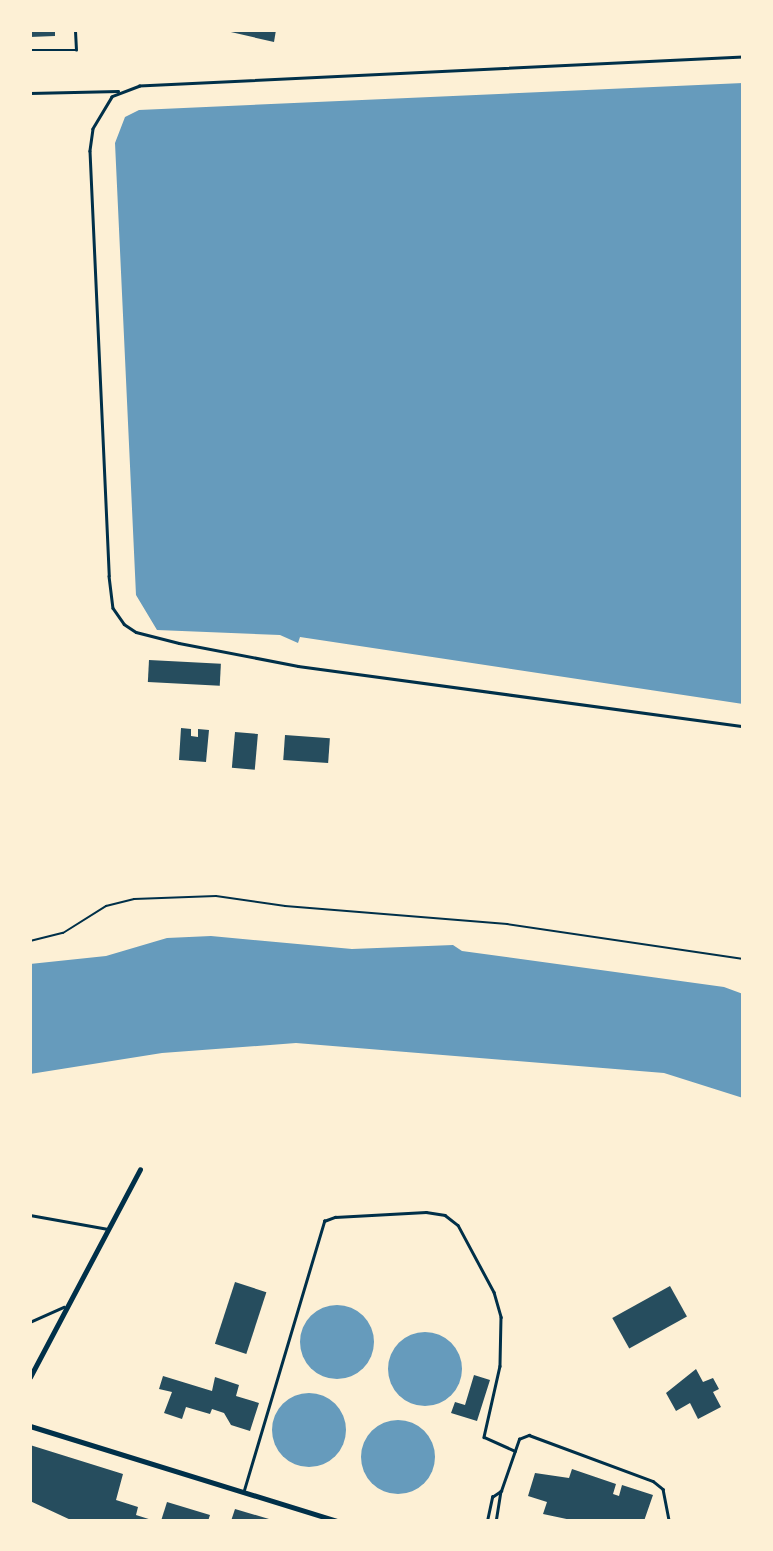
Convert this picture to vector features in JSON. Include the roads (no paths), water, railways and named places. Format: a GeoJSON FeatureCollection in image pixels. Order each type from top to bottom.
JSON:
{"type":"FeatureCollection","features":[{"type":"Feature","properties":{"kind":"street"},"geometry":{"type":"LineString","coordinates":[[30,1377],[140,1169]]}},
{"type":"Feature","properties":{"kind":"street"},"geometry":{"type":"LineString","coordinates":[[30,1426],[337,1521]]}},
{"type":"Feature","properties":{"kind":"lane"},"geometry":{"type":"LineString","coordinates":[[30,50],[76,50],[75,30]]}},
{"type":"Feature","properties":{"kind":"lane"},"geometry":{"type":"LineString","coordinates":[[30,93],[122,91],[140,86],[743,57]]}},
{"type":"Feature","properties":{"kind":"lane"},"geometry":{"type":"LineString","coordinates":[[122,91],[112,97],[93,129],[90,151],[108,576],[113,608],[124,624],[136,632],[168,640],[298,666],[743,726]]}},
{"type":"Feature","properties":{"kind":"lane"},"geometry":{"type":"LineString","coordinates":[[243,1492],[324,1221],[335,1217],[426,1212],[445,1215],[458,1225],[480,1261],[501,1317],[500,1366],[484,1437],[515,1451]]}},
{"type":"Feature","properties":{"kind":"lane"},"geometry":{"type":"LineString","coordinates":[[30,1215],[108,1229]]}},
{"type":"Feature","properties":{"kind":"lane"},"geometry":{"type":"LineString","coordinates":[[30,1322],[68,1307]]}},
{"type":"Feature","properties":{"kind":"lane"},"geometry":{"type":"LineString","coordinates":[[496,1521],[501,1491],[519,1439],[529,1435],[653,1481],[663,1489],[669,1521]]}},
{"type":"Feature","properties":{"kind":"lane"},"geometry":{"type":"LineString","coordinates":[[488,1521],[492,1497],[501,1491]]}},
{"type":"Feature","properties":{"kind":"water"},"geometry":{"type":"Polygon","coordinates":[[[743,83],[743,704],[300,637],[298,643],[280,635],[157,630],[136,595],[115,143],[125,117],[139,110],[743,83]]]}},
{"type":"Feature","properties":{"kind":"water"},"geometry":{"type":"Polygon","coordinates":[[[211,936],[352,949],[453,945],[462,951],[724,987],[743,994],[743,1098],[664,1073],[296,1043],[162,1053],[30,1074],[30,964],[106,956],[167,938],[211,936]]]}},
{"type":"Feature","properties":{"kind":"water"},"geometry":{"type":"Polygon","coordinates":[[[337,1305],[358,1311],[368,1321],[374,1342],[368,1363],[358,1373],[337,1379],[316,1373],[306,1363],[300,1342],[306,1321],[316,1311],[337,1305]]]}},
{"type":"Feature","properties":{"kind":"water"},"geometry":{"type":"Polygon","coordinates":[[[425,1332],[446,1338],[456,1348],[462,1369],[456,1390],[446,1400],[425,1406],[404,1400],[394,1390],[388,1369],[394,1348],[404,1338],[425,1332]]]}},
{"type":"Feature","properties":{"kind":"water"},"geometry":{"type":"Polygon","coordinates":[[[309,1393],[330,1399],[340,1409],[346,1430],[340,1451],[330,1461],[309,1467],[288,1461],[278,1451],[272,1430],[278,1409],[288,1399],[309,1393]]]}},
{"type":"Feature","properties":{"kind":"water"},"geometry":{"type":"Polygon","coordinates":[[[398,1420],[419,1426],[429,1436],[435,1457],[429,1478],[419,1488],[398,1494],[377,1488],[367,1478],[361,1457],[367,1436],[377,1426],[398,1420]]]}}]}
